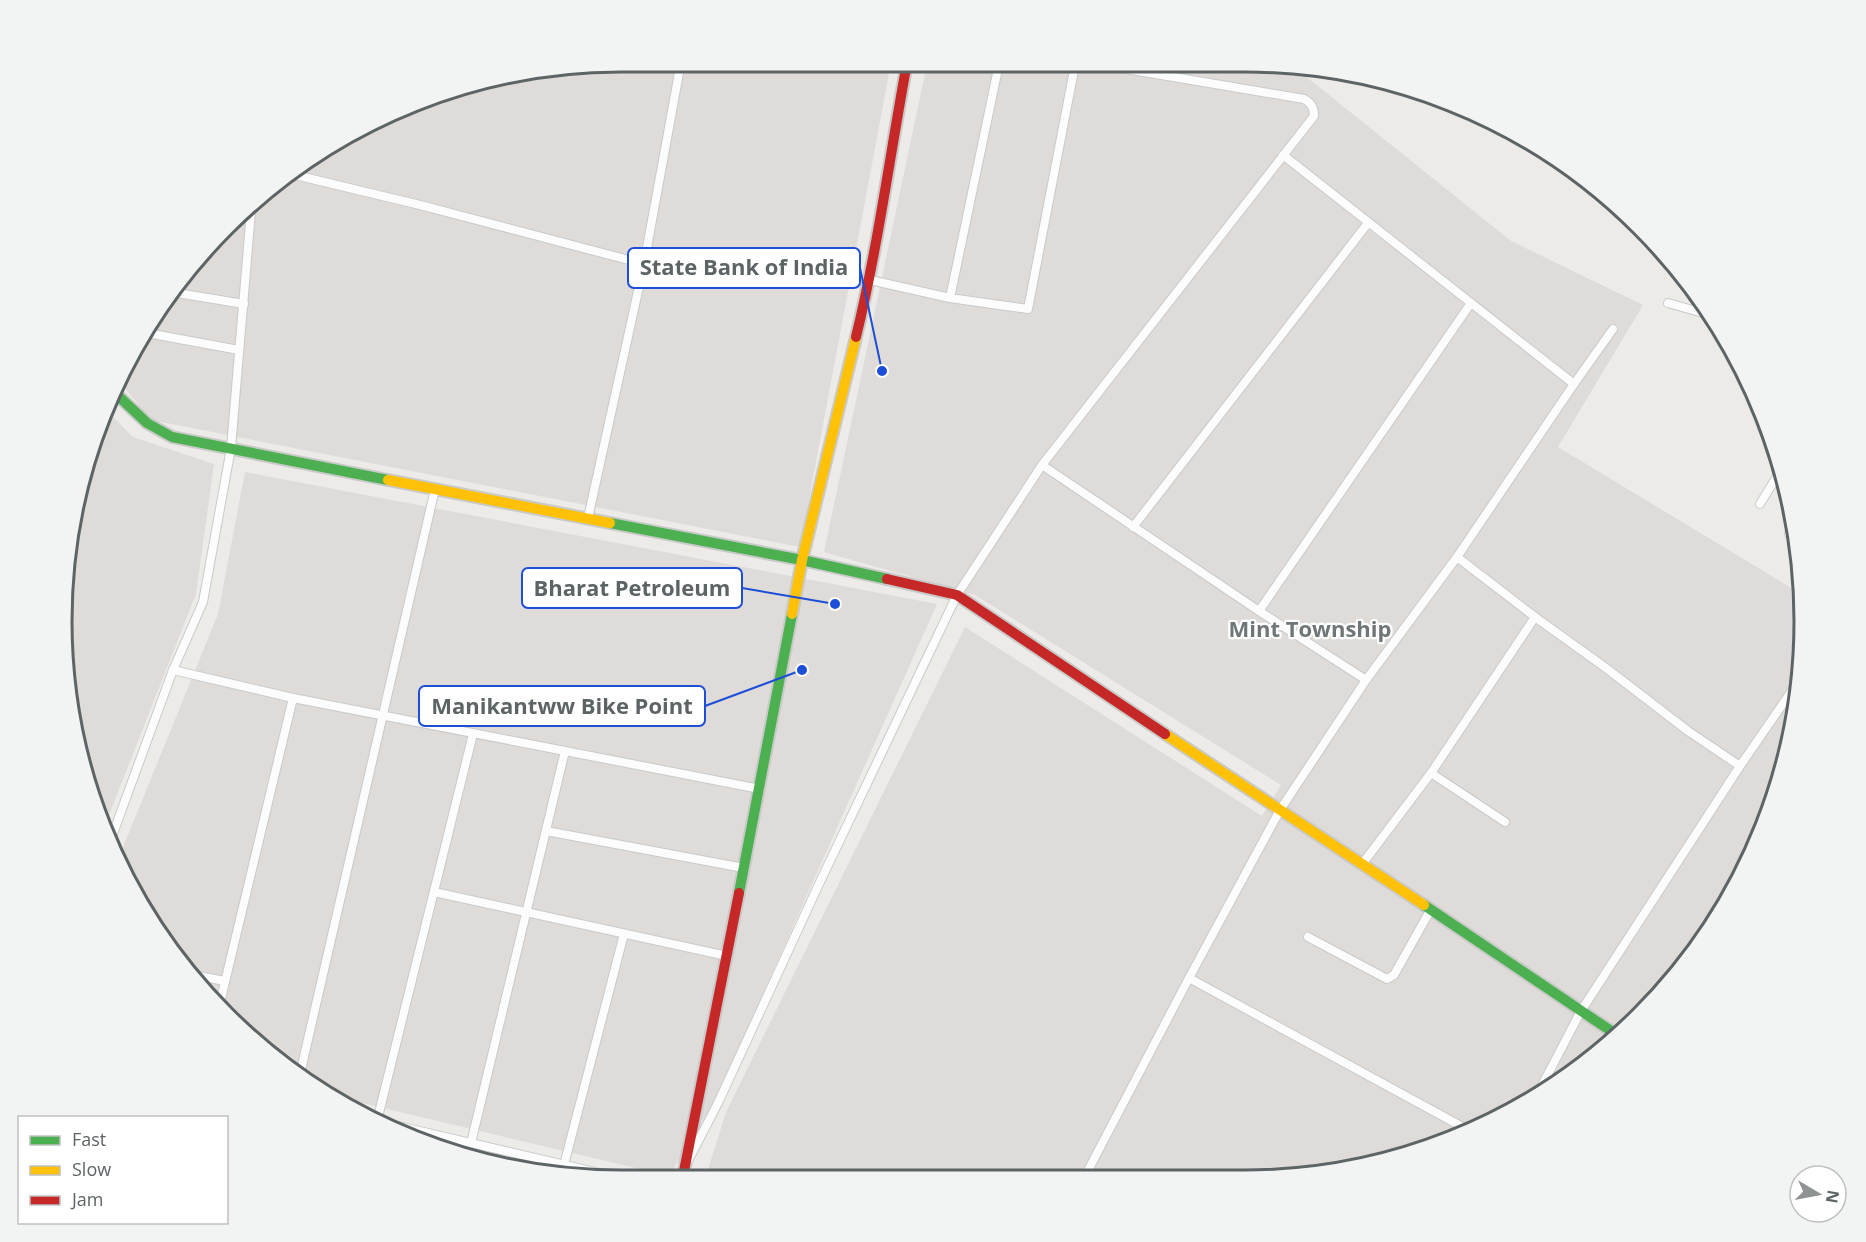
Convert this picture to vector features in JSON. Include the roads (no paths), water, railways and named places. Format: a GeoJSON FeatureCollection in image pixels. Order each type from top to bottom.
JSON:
{"type":"FeatureCollection","features":[{"type":"Feature","properties":{"kind":"street"},"geometry":{"type":"LineString","coordinates":[[588,518],[644,264],[679,72]]}},
{"type":"Feature","properties":{"kind":"street"},"geometry":{"type":"LineString","coordinates":[[685,1170],[760,789],[802,560],[870,280],[905,72]]}},
{"type":"Feature","properties":{"kind":"street"},"geometry":{"type":"LineString","coordinates":[[950,298],[997,72]]}},
{"type":"Feature","properties":{"kind":"street"},"geometry":{"type":"LineString","coordinates":[[870,280],[950,298],[1028,309],[1074,72]]}},
{"type":"Feature","properties":{"kind":"street"},"geometry":{"type":"LineString","coordinates":[[687,1163],[718,1103],[819,884],[957,595],[1042,465],[1314,116],[1311,103],[1304,99],[1144,72]]}},
{"type":"Feature","properties":{"kind":"street"},"geometry":{"type":"LineString","coordinates":[[1283,155],[1574,384]]}},
{"type":"Feature","properties":{"kind":"street"},"geometry":{"type":"LineString","coordinates":[[300,176],[644,264]]}},
{"type":"Feature","properties":{"kind":"street"},"geometry":{"type":"LineString","coordinates":[[114,831],[173,670],[203,602],[231,448],[251,216]]}},
{"type":"Feature","properties":{"kind":"street"},"geometry":{"type":"LineString","coordinates":[[1133,527],[1368,223]]}},
{"type":"Feature","properties":{"kind":"street"},"geometry":{"type":"LineString","coordinates":[[180,294],[244,304]]}},
{"type":"Feature","properties":{"kind":"street"},"geometry":{"type":"LineString","coordinates":[[1259,611],[1471,303]]}},
{"type":"Feature","properties":{"kind":"street"},"geometry":{"type":"LineString","coordinates":[[1668,303],[1698,312]]}},
{"type":"Feature","properties":{"kind":"street"},"geometry":{"type":"LineString","coordinates":[[1088,1170],[1280,810],[1366,681],[1457,557],[1613,329]]}},
{"type":"Feature","properties":{"kind":"street"},"geometry":{"type":"LineString","coordinates":[[153,334],[240,350]]}},
{"type":"Feature","properties":{"kind":"street"},"geometry":{"type":"LineString","coordinates":[[120,398],[144,423],[172,436],[802,560],[957,595],[1363,863],[1610,1031]]}},
{"type":"Feature","properties":{"kind":"street"},"geometry":{"type":"LineString","coordinates":[[1042,465],[1366,681]]}},
{"type":"Feature","properties":{"kind":"street"},"geometry":{"type":"LineString","coordinates":[[1760,504],[1775,479]]}},
{"type":"Feature","properties":{"kind":"street"},"geometry":{"type":"LineString","coordinates":[[302,1067],[435,489]]}},
{"type":"Feature","properties":{"kind":"street"},"geometry":{"type":"LineString","coordinates":[[1457,557],[1688,731],[1740,766]]}},
{"type":"Feature","properties":{"kind":"street"},"geometry":{"type":"LineString","coordinates":[[1363,863],[1431,773],[1535,617]]}},
{"type":"Feature","properties":{"kind":"street"},"geometry":{"type":"LineString","coordinates":[[173,670],[293,698],[760,789]]}},
{"type":"Feature","properties":{"kind":"street"},"geometry":{"type":"LineString","coordinates":[[1545,1080],[1581,1011],[1740,766],[1789,696]]}},
{"type":"Feature","properties":{"kind":"street"},"geometry":{"type":"LineString","coordinates":[[221,997],[293,698]]}},
{"type":"Feature","properties":{"kind":"street"},"geometry":{"type":"LineString","coordinates":[[374,1111],[434,892],[473,734]]}},
{"type":"Feature","properties":{"kind":"street"},"geometry":{"type":"LineString","coordinates":[[471,1143],[566,751]]}},
{"type":"Feature","properties":{"kind":"street"},"geometry":{"type":"LineString","coordinates":[[1431,773],[1505,822]]}},
{"type":"Feature","properties":{"kind":"street"},"geometry":{"type":"LineString","coordinates":[[546,831],[744,868]]}},
{"type":"Feature","properties":{"kind":"street"},"geometry":{"type":"LineString","coordinates":[[434,892],[727,956]]}},
{"type":"Feature","properties":{"kind":"street"},"geometry":{"type":"LineString","coordinates":[[1308,937],[1387,980],[1394,975],[1431,909]]}},
{"type":"Feature","properties":{"kind":"street"},"geometry":{"type":"LineString","coordinates":[[564,1165],[624,934]]}},
{"type":"Feature","properties":{"kind":"street"},"geometry":{"type":"LineString","coordinates":[[203,977],[225,981]]}},
{"type":"Feature","properties":{"kind":"street"},"geometry":{"type":"LineString","coordinates":[[1189,978],[1460,1126]]}},
{"type":"Feature","properties":{"kind":"street"},"geometry":{"type":"LineString","coordinates":[[418,1131],[578,1168]]}},
{"type":"Feature","properties":{"kind":"place","name":"State Bank of India"},"geometry":{"type":"Point","coordinates":[882,371]}},
{"type":"Feature","properties":{"kind":"place","name":"Bharat Petroleum"},"geometry":{"type":"Point","coordinates":[835,604]}},
{"type":"Feature","properties":{"kind":"place","name":"Manikantww Bike Point"},"geometry":{"type":"Point","coordinates":[802,670]}},
{"type":"Feature","properties":{"kind":"district","name":"Mint Township"},"geometry":{"type":"Point","coordinates":[1310,628]}}]}
